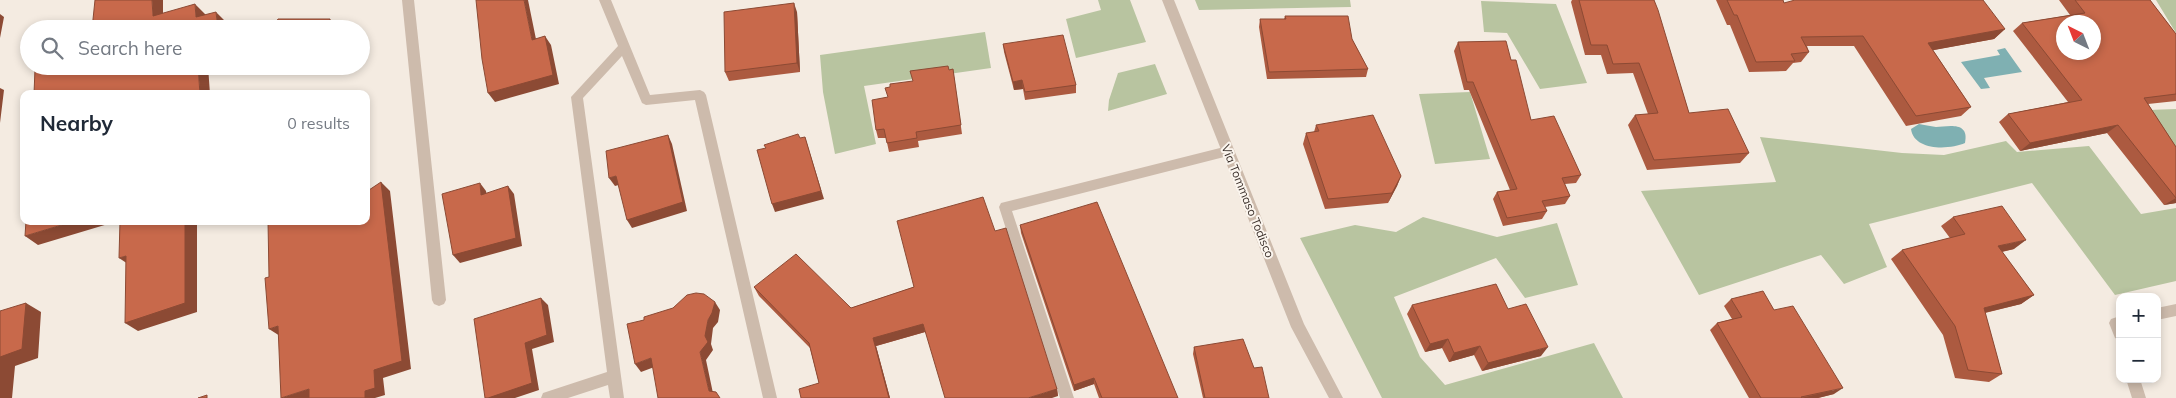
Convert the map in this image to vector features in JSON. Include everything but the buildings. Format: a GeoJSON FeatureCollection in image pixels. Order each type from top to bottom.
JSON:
{"type":"FeatureCollection","features":[{"type":"Feature","properties":{"kind":"street"},"geometry":{"type":"LineString","coordinates":[[408,0],[439,300]]}},
{"type":"Feature","properties":{"kind":"street"},"geometry":{"type":"LineString","coordinates":[[605,0],[646,100],[700,95],[770,398]]}},
{"type":"Feature","properties":{"kind":"street","name":"Via Tommaso Todisco"},"geometry":{"type":"LineString","coordinates":[[1168,0],[1298,327],[1336,398]]}},
{"type":"Feature","properties":{"kind":"street"},"geometry":{"type":"LineString","coordinates":[[617,398],[577,97],[624,47]]}},
{"type":"Feature","properties":{"kind":"street"},"geometry":{"type":"LineString","coordinates":[[1067,398],[1005,207],[1228,151]]}},
{"type":"Feature","properties":{"kind":"street"},"geometry":{"type":"LineString","coordinates":[[2161,313],[2176,310]]}},
{"type":"Feature","properties":{"kind":"street"},"geometry":{"type":"LineString","coordinates":[[548,398],[615,376]]}},
{"type":"Feature","properties":{"kind":"street"},"geometry":{"type":"LineString","coordinates":[[2134,383],[2139,398]]}},
{"type":"Feature","properties":{"kind":"green space"},"geometry":{"type":"Polygon","coordinates":[[[1098,0],[1130,0],[1146,42],[1076,58],[1066,19],[1101,10],[1098,0]]]}},
{"type":"Feature","properties":{"kind":"green space"},"geometry":{"type":"Polygon","coordinates":[[[1195,0],[1350,0],[1351,7],[1199,10],[1195,0]]]}},
{"type":"Feature","properties":{"kind":"green space"},"geometry":{"type":"Polygon","coordinates":[[[2156,0],[2176,0],[2176,33],[2156,0]]]}},
{"type":"Feature","properties":{"kind":"green space"},"geometry":{"type":"Polygon","coordinates":[[[1481,1],[1556,4],[1587,83],[1540,89],[1507,33],[1484,32],[1481,1]]]}},
{"type":"Feature","properties":{"kind":"green space"},"geometry":{"type":"Polygon","coordinates":[[[985,32],[991,68],[864,86],[876,144],[835,154],[823,92],[820,55],[985,32]]]}},
{"type":"Feature","properties":{"kind":"green space"},"geometry":{"type":"Polygon","coordinates":[[[1155,64],[1167,94],[1108,111],[1109,100],[1118,73],[1155,64]]]}},
{"type":"Feature","properties":{"kind":"green space"},"geometry":{"type":"Polygon","coordinates":[[[1470,92],[1490,159],[1435,164],[1419,94],[1470,92]]]}},
{"type":"Feature","properties":{"kind":"green space"},"geometry":{"type":"Polygon","coordinates":[[[2176,109],[2176,150],[2148,110],[2176,109]]]}},
{"type":"Feature","properties":{"kind":"green space"},"geometry":{"type":"Polygon","coordinates":[[[1760,137],[1902,153],[1944,155],[2006,141],[2017,152],[2089,146],[2141,214],[2176,208],[2176,281],[2124,293],[2116,293],[2115,295],[2032,183],[1869,224],[1887,267],[1844,284],[1821,255],[1699,295],[1641,191],[1776,182],[1760,137]]]}},
{"type":"Feature","properties":{"kind":"green space"},"geometry":{"type":"Polygon","coordinates":[[[1423,217],[1497,237],[1557,223],[1578,285],[1525,298],[1496,258],[1394,297],[1420,357],[1445,385],[1594,343],[1623,398],[1382,398],[1300,238],[1355,225],[1396,232],[1423,217]]]}},
{"type":"Feature","properties":{"kind":"water"},"geometry":{"type":"Polygon","coordinates":[[[2005,48],[2022,72],[1984,78],[1990,88],[1981,89],[1961,62],[2000,55],[1997,50],[2005,48]]]}},
{"type":"Feature","properties":{"kind":"water"},"geometry":{"type":"Polygon","coordinates":[[[1919,124],[1936,127],[1956,126],[1961,128],[1966,136],[1965,143],[1950,147],[1925,145],[1918,141],[1911,129],[1919,124]]]}}]}
